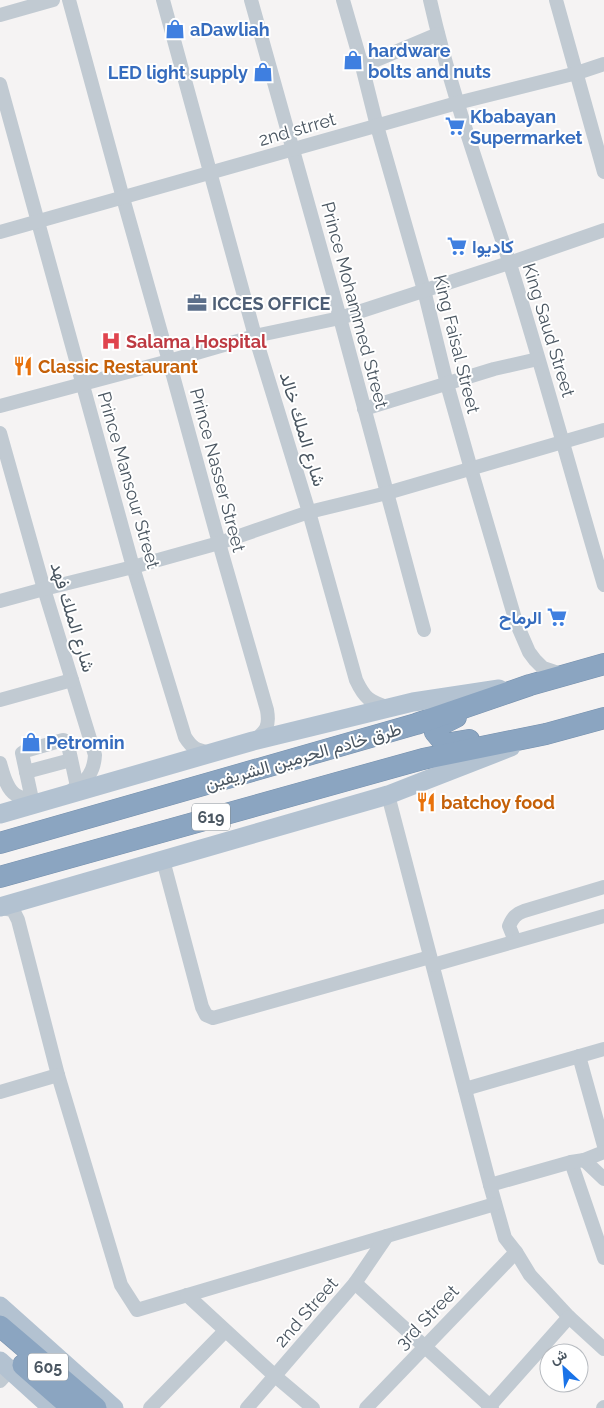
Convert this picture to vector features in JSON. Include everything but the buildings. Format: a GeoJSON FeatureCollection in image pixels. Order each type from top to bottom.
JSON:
{"type":"FeatureCollection","features":[{"type":"Feature","properties":{"kind":"highway","name":"طرق خادم الحرمين الشريفين"},"geometry":{"type":"LineString","coordinates":[[0,843],[416,724],[602,661]]}},
{"type":"Feature","properties":{"kind":"highway"},"geometry":{"type":"LineString","coordinates":[[491,698],[476,709],[451,718],[438,726],[435,732],[445,744],[495,736],[604,706]]}},
{"type":"Feature","properties":{"kind":"highway","name":"طرق خادم الحرمين الشريفين"},"geometry":{"type":"LineString","coordinates":[[0,877],[423,759],[546,734],[604,718]]}},
{"type":"Feature","properties":{"kind":"highway","name":"605"},"geometry":{"type":"LineString","coordinates":[[0,1326],[96,1408]]}},
{"type":"Feature","properties":{"kind":"highway","name":"605"},"geometry":{"type":"LineString","coordinates":[[0,1345],[72,1408]]}},
{"type":"Feature","properties":{"kind":"main road"},"geometry":{"type":"LineString","coordinates":[[0,814],[35,802],[59,797],[78,789],[253,742],[413,702],[530,685]]}},
{"type":"Feature","properties":{"kind":"main road"},"geometry":{"type":"LineString","coordinates":[[0,908],[388,795],[546,734]]}},
{"type":"Feature","properties":{"kind":"main road"},"geometry":{"type":"LineString","coordinates":[[0,1306],[114,1408]]}},
{"type":"Feature","properties":{"kind":"main road"},"geometry":{"type":"LineString","coordinates":[[3,1371],[52,1408]]}},
{"type":"Feature","properties":{"kind":"street"},"geometry":{"type":"LineString","coordinates":[[0,14],[53,0]]}},
{"type":"Feature","properties":{"kind":"street","name":"Prince Nasser Street"},"geometry":{"type":"LineString","coordinates":[[69,0],[269,718],[267,728],[253,742]]}},
{"type":"Feature","properties":{"kind":"street","name":"شارع الملك خالد"},"geometry":{"type":"LineString","coordinates":[[163,0],[255,336],[309,512],[356,680],[367,698],[389,708]]}},
{"type":"Feature","properties":{"kind":"street","name":"Prince Mohammed Street"},"geometry":{"type":"LineString","coordinates":[[251,0],[423,625]]}},
{"type":"Feature","properties":{"kind":"street","name":"King Faisal Street"},"geometry":{"type":"LineString","coordinates":[[343,0],[424,290],[447,384],[516,622],[535,660],[543,668],[565,675]]}},
{"type":"Feature","properties":{"kind":"street","name":"King Saud Street"},"geometry":{"type":"LineString","coordinates":[[430,0],[457,103],[509,263],[604,585]]}},
{"type":"Feature","properties":{"kind":"street"},"geometry":{"type":"LineString","coordinates":[[556,0],[604,172]]}},
{"type":"Feature","properties":{"kind":"street"},"geometry":{"type":"LineString","coordinates":[[362,66],[438,34]]}},
{"type":"Feature","properties":{"kind":"street","name":"2nd strret"},"geometry":{"type":"LineString","coordinates":[[0,232],[457,103],[577,73],[604,64]]}},
{"type":"Feature","properties":{"kind":"street","name":"Prince Mansour Street"},"geometry":{"type":"LineString","coordinates":[[0,84],[133,568],[185,737],[192,747],[212,753]]}},
{"type":"Feature","properties":{"kind":"street"},"geometry":{"type":"LineString","coordinates":[[0,406],[255,336],[340,318],[604,230]]}},
{"type":"Feature","properties":{"kind":"street"},"geometry":{"type":"LineString","coordinates":[[364,409],[494,369],[538,359]]}},
{"type":"Feature","properties":{"kind":"street"},"geometry":{"type":"LineString","coordinates":[[0,601],[133,568],[219,543],[309,512],[387,493],[604,430]]}},
{"type":"Feature","properties":{"kind":"street","name":"شارع الملك فهد"},"geometry":{"type":"LineString","coordinates":[[0,433],[44,589],[95,755],[91,773],[78,789]]}},
{"type":"Feature","properties":{"kind":"street"},"geometry":{"type":"LineString","coordinates":[[0,700],[72,680]]}},
{"type":"Feature","properties":{"kind":"street"},"geometry":{"type":"LineString","coordinates":[[35,802],[22,754],[25,751],[63,740],[66,741],[78,789]]}},
{"type":"Feature","properties":{"kind":"street"},"geometry":{"type":"LineString","coordinates":[[26,772],[71,760]]}},
{"type":"Feature","properties":{"kind":"street"},"geometry":{"type":"LineString","coordinates":[[0,763],[12,791],[16,795],[35,802]]}},
{"type":"Feature","properties":{"kind":"street"},"geometry":{"type":"LineString","coordinates":[[388,795],[505,1238],[530,1275],[569,1317],[604,1349]]}},
{"type":"Feature","properties":{"kind":"street"},"geometry":{"type":"LineString","coordinates":[[163,860],[202,1007],[206,1015],[213,1018],[432,961],[515,942],[604,916]]}},
{"type":"Feature","properties":{"kind":"street"},"geometry":{"type":"LineString","coordinates":[[515,942],[510,926],[512,918],[517,914],[604,887]]}},
{"type":"Feature","properties":{"kind":"street"},"geometry":{"type":"LineString","coordinates":[[0,908],[13,910],[18,920],[58,1075],[122,1285],[137,1310],[495,1204]]}},
{"type":"Feature","properties":{"kind":"street"},"geometry":{"type":"LineString","coordinates":[[465,1089],[604,1049]]}},
{"type":"Feature","properties":{"kind":"street"},"geometry":{"type":"LineString","coordinates":[[579,1056],[604,1146]]}},
{"type":"Feature","properties":{"kind":"street"},"geometry":{"type":"LineString","coordinates":[[0,1092],[58,1075]]}},
{"type":"Feature","properties":{"kind":"street"},"geometry":{"type":"LineString","coordinates":[[490,1185],[604,1152]]}},
{"type":"Feature","properties":{"kind":"street"},"geometry":{"type":"LineString","coordinates":[[578,1161],[604,1179]]}},
{"type":"Feature","properties":{"kind":"street"},"geometry":{"type":"LineString","coordinates":[[578,1161],[604,1258]]}},
{"type":"Feature","properties":{"kind":"street","name":"2nd Street"},"geometry":{"type":"LineString","coordinates":[[247,1408],[355,1283],[388,1236]]}},
{"type":"Feature","properties":{"kind":"street","name":"3rd Street"},"geometry":{"type":"LineString","coordinates":[[366,1408],[516,1252]]}},
{"type":"Feature","properties":{"kind":"street"},"geometry":{"type":"LineString","coordinates":[[355,1283],[490,1407],[569,1317]]}},
{"type":"Feature","properties":{"kind":"street"},"geometry":{"type":"LineString","coordinates":[[187,1295],[312,1408]]}},
{"type":"Feature","properties":{"kind":"street"},"geometry":{"type":"LineString","coordinates":[[150,1408],[225,1330]]}},
{"type":"Feature","properties":{"kind":"place","name":"aDawliah"},"geometry":{"type":"Point","coordinates":[175,29]}},
{"type":"Feature","properties":{"kind":"place","name":"hardware bolts and nuts"},"geometry":{"type":"Point","coordinates":[353,60]}},
{"type":"Feature","properties":{"kind":"place","name":"LED light supply"},"geometry":{"type":"Point","coordinates":[263,72]}},
{"type":"Feature","properties":{"kind":"place","name":"Kbabayan Supermarket"},"geometry":{"type":"Point","coordinates":[455,126]}},
{"type":"Feature","properties":{"kind":"place","name":"كاديوا"},"geometry":{"type":"Point","coordinates":[457,246]}},
{"type":"Feature","properties":{"kind":"place","name":"ICCES OFFICE"},"geometry":{"type":"Point","coordinates":[197,303]}},
{"type":"Feature","properties":{"kind":"place","name":"Salama Hospital"},"geometry":{"type":"Point","coordinates":[111,341]}},
{"type":"Feature","properties":{"kind":"place","name":"Classic Restaurant"},"geometry":{"type":"Point","coordinates":[23,366]}},
{"type":"Feature","properties":{"kind":"place","name":"الرماح"},"geometry":{"type":"Point","coordinates":[557,617]}},
{"type":"Feature","properties":{"kind":"place","name":"Petromin"},"geometry":{"type":"Point","coordinates":[31,742]}},
{"type":"Feature","properties":{"kind":"place","name":"batchoy food"},"geometry":{"type":"Point","coordinates":[426,802]}}]}
